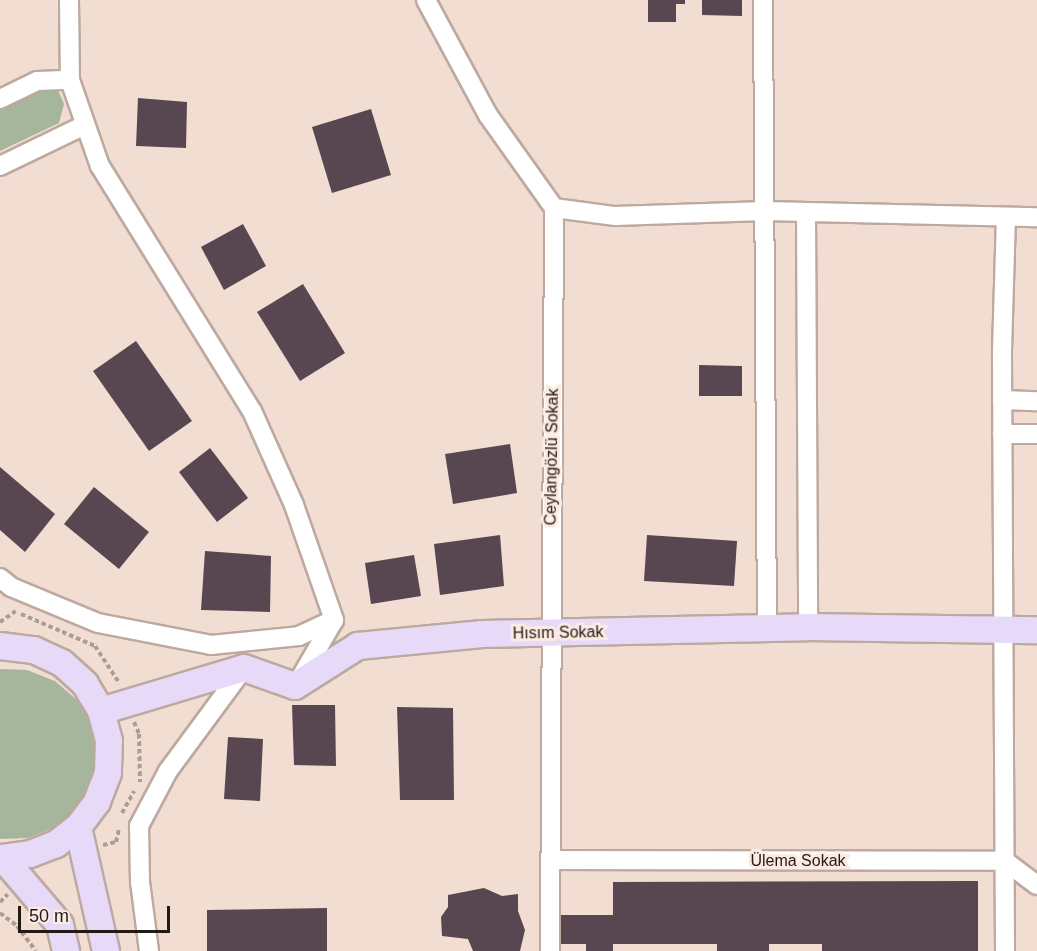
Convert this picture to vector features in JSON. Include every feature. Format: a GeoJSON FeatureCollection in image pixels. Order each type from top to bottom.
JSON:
{"type":"FeatureCollection","features":[{"type":"Feature","properties":{"kind":"street"},"geometry":{"type":"LineString","coordinates":[[69,0],[70,80],[100,166],[252,411],[294,505],[334,620],[295,686],[244,668],[101,711]]}},
{"type":"Feature","properties":{"kind":"street"},"geometry":{"type":"LineString","coordinates":[[426,0],[488,116],[554,208],[615,216],[765,211],[1006,219],[1037,217]]}},
{"type":"Feature","properties":{"kind":"street"},"geometry":{"type":"LineString","coordinates":[[763,0],[767,629]]}},
{"type":"Feature","properties":{"kind":"street"},"geometry":{"type":"LineString","coordinates":[[0,99],[38,81],[70,80]]}},
{"type":"Feature","properties":{"kind":"street"},"geometry":{"type":"LineString","coordinates":[[0,166],[86,125]]}},
{"type":"Feature","properties":{"kind":"street","name":"Ceylangözlü Sokak"},"geometry":{"type":"LineString","coordinates":[[550,951],[554,208]]}},
{"type":"Feature","properties":{"kind":"street"},"geometry":{"type":"LineString","coordinates":[[806,213],[808,627]]}},
{"type":"Feature","properties":{"kind":"street"},"geometry":{"type":"LineString","coordinates":[[1005,951],[1002,400],[1006,219]]}},
{"type":"Feature","properties":{"kind":"street"},"geometry":{"type":"LineString","coordinates":[[1002,400],[1037,401]]}},
{"type":"Feature","properties":{"kind":"street"},"geometry":{"type":"LineString","coordinates":[[1002,434],[1037,434]]}},
{"type":"Feature","properties":{"kind":"street"},"geometry":{"type":"LineString","coordinates":[[0,578],[11,587],[98,623],[211,645],[299,636],[334,620]]}},
{"type":"Feature","properties":{"kind":"street","name":"Hısım Sokak"},"geometry":{"type":"LineString","coordinates":[[295,686],[358,646],[482,634],[808,627],[1037,630]]}},
{"type":"Feature","properties":{"kind":"street"},"geometry":{"type":"LineString","coordinates":[[1,639],[34,650],[62,663],[86,684],[101,711],[109,741],[108,773],[97,802],[78,827],[48,847],[2,858],[60,925],[66,951]]}},
{"type":"Feature","properties":{"kind":"street"},"geometry":{"type":"LineString","coordinates":[[149,951],[140,882],[139,826],[168,771],[244,668]]}},
{"type":"Feature","properties":{"kind":"street"},"geometry":{"type":"LineString","coordinates":[[78,827],[106,951]]}},
{"type":"Feature","properties":{"kind":"street","name":"Ülema Sokak"},"geometry":{"type":"LineString","coordinates":[[550,860],[1005,861]]}},
{"type":"Feature","properties":{"kind":"street"},"geometry":{"type":"LineString","coordinates":[[1005,861],[1037,885]]}},
{"type":"Feature","properties":{"kind":"path"},"geometry":{"type":"LineString","coordinates":[[1,639],[16,611]]}},
{"type":"Feature","properties":{"kind":"path"},"geometry":{"type":"LineString","coordinates":[[0,914],[17,926],[36,951]]}},
{"type":"Feature","properties":{"kind":"green space"},"geometry":{"type":"Polygon","coordinates":[[[58,90],[64,104],[59,123],[0,151],[0,110],[40,91],[58,90]]]}},
{"type":"Feature","properties":{"kind":"green space"},"geometry":{"type":"Polygon","coordinates":[[[0,669],[27,670],[55,681],[77,700],[91,725],[96,754],[91,783],[76,809],[53,828],[28,838],[0,839],[0,669]]]}},
{"type":"Feature","properties":{"kind":"building"},"geometry":{"type":"Polygon","coordinates":[[[648,0],[685,0],[685,4],[676,4],[676,22],[648,22],[648,0]]]}},
{"type":"Feature","properties":{"kind":"building"},"geometry":{"type":"Polygon","coordinates":[[[702,0],[742,0],[742,16],[702,15],[702,0]]]}},
{"type":"Feature","properties":{"kind":"building"},"geometry":{"type":"Polygon","coordinates":[[[138,98],[187,102],[186,148],[136,146],[138,98]]]}},
{"type":"Feature","properties":{"kind":"building"},"geometry":{"type":"Polygon","coordinates":[[[371,109],[391,175],[332,193],[312,127],[371,109]]]}},
{"type":"Feature","properties":{"kind":"building"},"geometry":{"type":"Polygon","coordinates":[[[243,224],[266,266],[224,290],[201,247],[243,224]]]}},
{"type":"Feature","properties":{"kind":"building"},"geometry":{"type":"Polygon","coordinates":[[[303,284],[345,353],[300,381],[257,312],[303,284]]]}},
{"type":"Feature","properties":{"kind":"building"},"geometry":{"type":"Polygon","coordinates":[[[136,341],[192,421],[149,451],[93,371],[136,341]]]}},
{"type":"Feature","properties":{"kind":"building"},"geometry":{"type":"Polygon","coordinates":[[[699,365],[742,366],[742,396],[699,396],[699,365]]]}},
{"type":"Feature","properties":{"kind":"building"},"geometry":{"type":"Polygon","coordinates":[[[510,444],[517,493],[453,504],[445,454],[510,444]]]}},
{"type":"Feature","properties":{"kind":"building"},"geometry":{"type":"Polygon","coordinates":[[[210,448],[248,498],[217,522],[179,472],[210,448]]]}},
{"type":"Feature","properties":{"kind":"building"},"geometry":{"type":"Polygon","coordinates":[[[0,467],[55,514],[25,552],[0,530],[0,467]]]}},
{"type":"Feature","properties":{"kind":"building"},"geometry":{"type":"Polygon","coordinates":[[[94,487],[149,532],[119,569],[64,524],[94,487]]]}},
{"type":"Feature","properties":{"kind":"building"},"geometry":{"type":"Polygon","coordinates":[[[500,535],[504,586],[440,595],[434,544],[500,535]]]}},
{"type":"Feature","properties":{"kind":"building"},"geometry":{"type":"Polygon","coordinates":[[[647,535],[737,541],[734,586],[644,581],[647,535]]]}},
{"type":"Feature","properties":{"kind":"building"},"geometry":{"type":"Polygon","coordinates":[[[205,551],[271,556],[270,612],[201,610],[205,551]]]}},
{"type":"Feature","properties":{"kind":"building"},"geometry":{"type":"Polygon","coordinates":[[[414,555],[421,596],[371,604],[365,563],[414,555]]]}},
{"type":"Feature","properties":{"kind":"building"},"geometry":{"type":"Polygon","coordinates":[[[292,705],[335,705],[336,766],[294,765],[292,705]]]}},
{"type":"Feature","properties":{"kind":"building"},"geometry":{"type":"Polygon","coordinates":[[[397,707],[453,708],[454,800],[400,800],[397,707]]]}},
{"type":"Feature","properties":{"kind":"building"},"geometry":{"type":"Polygon","coordinates":[[[228,737],[263,739],[260,801],[224,799],[228,737]]]}},
{"type":"Feature","properties":{"kind":"building"},"geometry":{"type":"Polygon","coordinates":[[[978,881],[978,951],[822,951],[822,944],[769,944],[769,951],[717,951],[717,944],[613,944],[613,951],[586,951],[586,944],[559,944],[559,915],[613,915],[613,882],[978,881]]]}},
{"type":"Feature","properties":{"kind":"building"},"geometry":{"type":"Polygon","coordinates":[[[484,888],[502,896],[518,894],[518,911],[525,930],[520,951],[473,951],[468,939],[442,936],[441,917],[448,907],[448,895],[484,888]]]}},
{"type":"Feature","properties":{"kind":"building"},"geometry":{"type":"Polygon","coordinates":[[[327,908],[327,951],[207,951],[207,910],[327,908]]]}}]}
